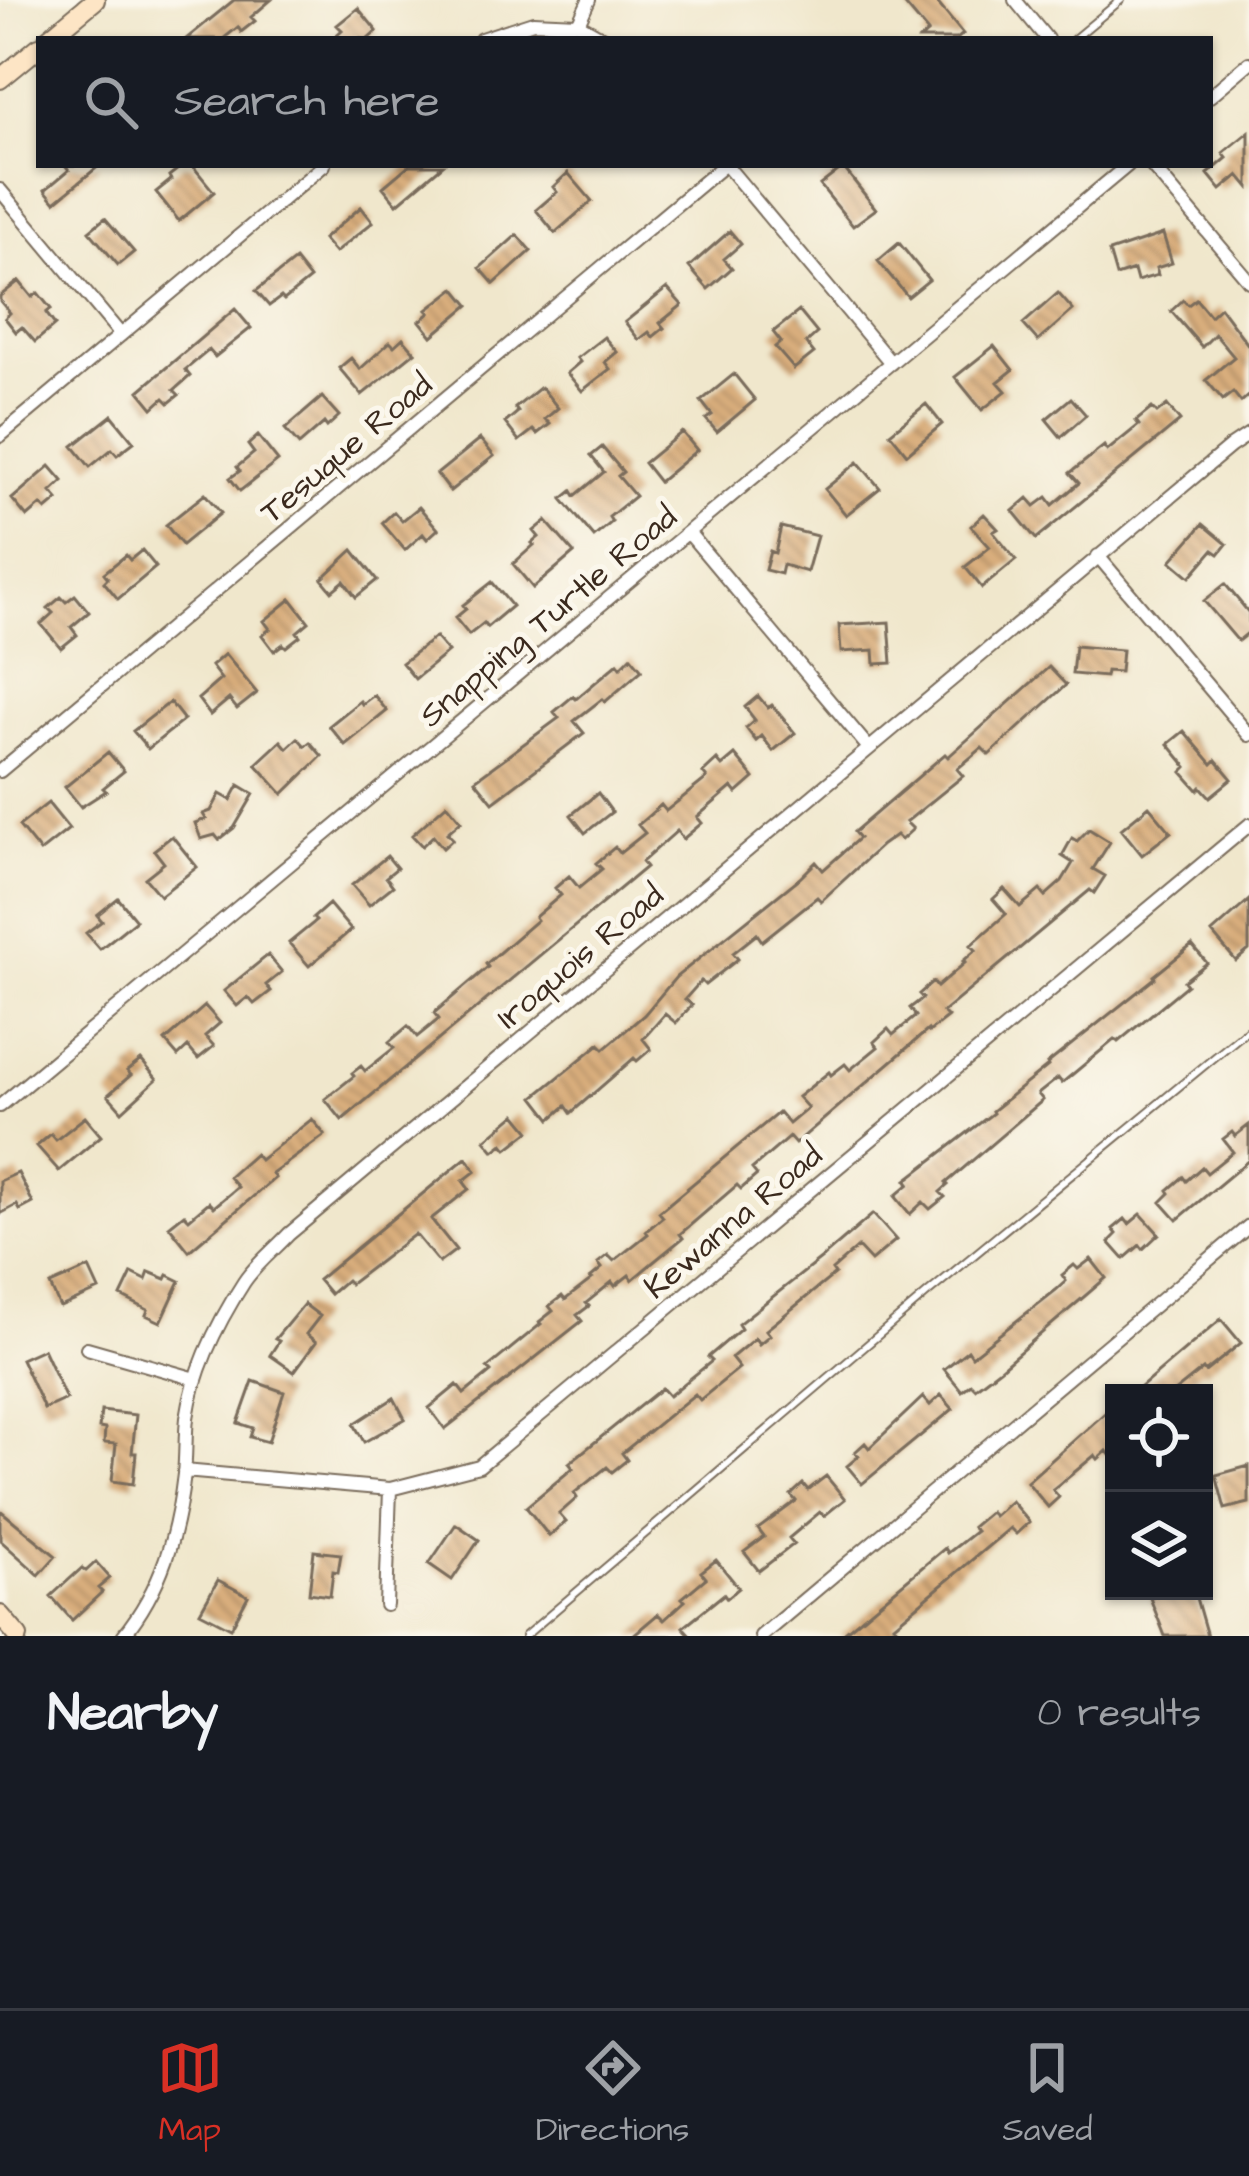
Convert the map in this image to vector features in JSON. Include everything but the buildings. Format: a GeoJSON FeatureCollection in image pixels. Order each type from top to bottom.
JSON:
{"type":"FeatureCollection","features":[{"type":"Feature","properties":{"kind":"street"},"geometry":{"type":"LineString","coordinates":[[52,36],[95,0]]}},
{"type":"Feature","properties":{"kind":"street"},"geometry":{"type":"LineString","coordinates":[[578,24],[589,0]]}},
{"type":"Feature","properties":{"kind":"street"},"geometry":{"type":"LineString","coordinates":[[1015,0],[1045,36]]}},
{"type":"Feature","properties":{"kind":"street"},"geometry":{"type":"LineString","coordinates":[[490,36],[533,22],[578,24],[599,36]]}},
{"type":"Feature","properties":{"kind":"street"},"geometry":{"type":"LineString","coordinates":[[0,79],[36,49]]}},
{"type":"Feature","properties":{"kind":"street"},"geometry":{"type":"LineString","coordinates":[[1213,93],[1249,63]]}},
{"type":"Feature","properties":{"kind":"street"},"geometry":{"type":"LineString","coordinates":[[0,436],[320,168]]}},
{"type":"Feature","properties":{"kind":"street","name":"Tesuque Road"},"geometry":{"type":"LineString","coordinates":[[0,771],[721,168]]}},
{"type":"Feature","properties":{"kind":"street"},"geometry":{"type":"LineString","coordinates":[[728,168],[891,363]]}},
{"type":"Feature","properties":{"kind":"street","name":"Snapping Turtle Road"},"geometry":{"type":"LineString","coordinates":[[0,1106],[1124,168]]}},
{"type":"Feature","properties":{"kind":"street"},"geometry":{"type":"LineString","coordinates":[[1153,168],[1249,281]]}},
{"type":"Feature","properties":{"kind":"street"},"geometry":{"type":"LineString","coordinates":[[0,190],[121,335]]}},
{"type":"Feature","properties":{"kind":"street","name":"Iroquois Road"},"geometry":{"type":"LineString","coordinates":[[123,1636],[155,1588],[173,1543],[196,1379],[214,1334],[246,1278],[289,1234],[1249,434]]}},
{"type":"Feature","properties":{"kind":"street"},"geometry":{"type":"LineString","coordinates":[[688,532],[868,748]]}},
{"type":"Feature","properties":{"kind":"street"},"geometry":{"type":"LineString","coordinates":[[1098,556],[1249,735]]}},
{"type":"Feature","properties":{"kind":"street","name":"Kewanna Road"},"geometry":{"type":"LineString","coordinates":[[184,1472],[390,1489],[478,1466],[1249,825]]}},
{"type":"Feature","properties":{"kind":"street"},"geometry":{"type":"LineString","coordinates":[[761,1636],[1249,1226]]}},
{"type":"Feature","properties":{"kind":"street"},"geometry":{"type":"LineString","coordinates":[[87,1348],[196,1379]]}},
{"type":"Feature","properties":{"kind":"street"},"geometry":{"type":"LineString","coordinates":[[386,1605],[390,1489]]}},
{"type":"Feature","properties":{"kind":"street"},"geometry":{"type":"LineString","coordinates":[[0,1615],[18,1636]]}},
{"type":"Feature","properties":{"kind":"lane"},"geometry":{"type":"LineString","coordinates":[[1078,36],[1121,0]]}},
{"type":"Feature","properties":{"kind":"lane"},"geometry":{"type":"LineString","coordinates":[[525,1636],[929,1292],[1249,1029]]}}]}
